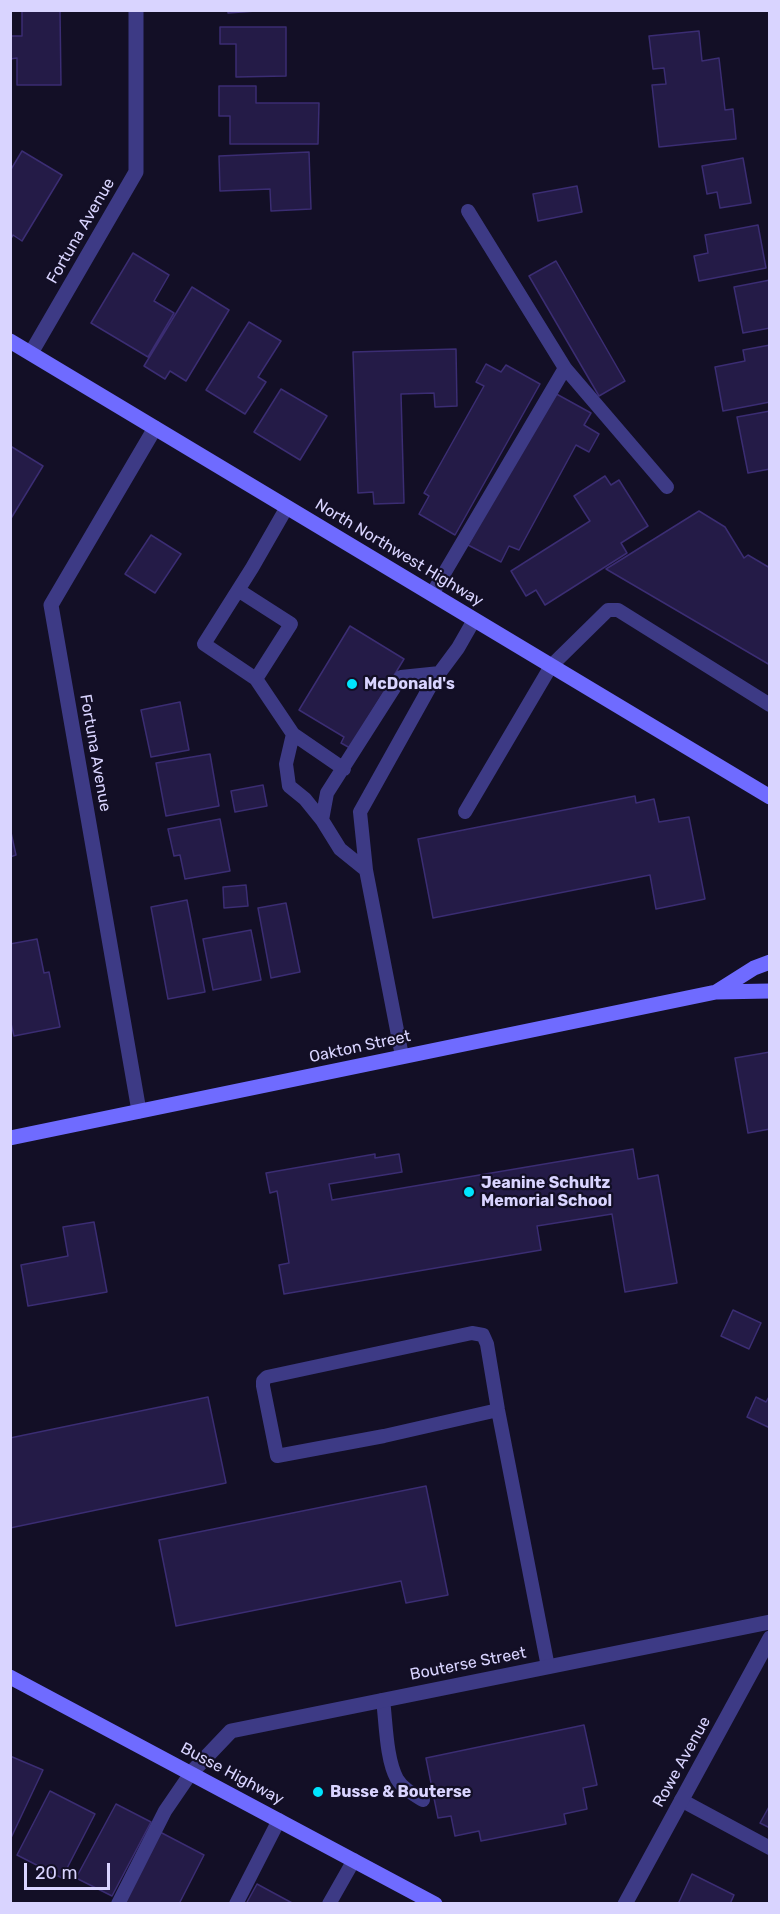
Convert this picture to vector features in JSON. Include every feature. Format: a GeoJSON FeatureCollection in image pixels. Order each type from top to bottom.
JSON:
{"type":"FeatureCollection","features":[{"type":"Feature","properties":{"kind":"main road","name":"North Northwest Highway"},"geometry":{"type":"LineString","coordinates":[[10,341],[770,797]]}},
{"type":"Feature","properties":{"kind":"main road","name":"Oakton Street"},"geometry":{"type":"LineString","coordinates":[[716,992],[754,968],[770,962]]}},
{"type":"Feature","properties":{"kind":"main road","name":"Oakton Street"},"geometry":{"type":"LineString","coordinates":[[10,1138],[716,992],[770,991]]}},
{"type":"Feature","properties":{"kind":"main road","name":"Busse Highway"},"geometry":{"type":"LineString","coordinates":[[10,1677],[435,1904]]}},
{"type":"Feature","properties":{"kind":"street","name":"Fortuna Avenue"},"geometry":{"type":"LineString","coordinates":[[31,353],[136,172],[136,10]]}},
{"type":"Feature","properties":{"kind":"street","name":"Fortuna Avenue"},"geometry":{"type":"LineString","coordinates":[[139,1111],[51,605],[155,428]]}},
{"type":"Feature","properties":{"kind":"street","name":"Bouterse Street"},"geometry":{"type":"LineString","coordinates":[[191,1773],[231,1731],[770,1622]]}},
{"type":"Feature","properties":{"kind":"street","name":"Rowe Avenue"},"geometry":{"type":"LineString","coordinates":[[625,1904],[770,1638]]}},
{"type":"Feature","properties":{"kind":"lane"},"geometry":{"type":"LineString","coordinates":[[468,210],[565,368],[667,487]]}},
{"type":"Feature","properties":{"kind":"lane"},"geometry":{"type":"LineString","coordinates":[[432,594],[565,368]]}},
{"type":"Feature","properties":{"kind":"lane"},"geometry":{"type":"LineString","coordinates":[[287,507],[204,644],[256,679],[293,734],[344,769]]}},
{"type":"Feature","properties":{"kind":"lane"},"geometry":{"type":"LineString","coordinates":[[238,590],[291,624],[256,679]]}},
{"type":"Feature","properties":{"kind":"lane"},"geometry":{"type":"LineString","coordinates":[[465,812],[551,666],[608,610],[618,610],[770,705]]}},
{"type":"Feature","properties":{"kind":"lane"},"geometry":{"type":"LineString","coordinates":[[402,1056],[366,870],[360,812],[436,678],[458,648],[474,620]]}},
{"type":"Feature","properties":{"kind":"lane"},"geometry":{"type":"LineString","coordinates":[[322,820],[327,793],[401,677],[436,678]]}},
{"type":"Feature","properties":{"kind":"lane"},"geometry":{"type":"LineString","coordinates":[[293,734],[286,764],[289,786],[305,799],[322,820],[340,849],[366,870]]}},
{"type":"Feature","properties":{"kind":"lane"},"geometry":{"type":"LineString","coordinates":[[498,1410],[384,1436],[277,1456],[263,1380],[267,1377],[472,1332],[483,1335],[487,1344],[548,1666]]}},
{"type":"Feature","properties":{"kind":"lane"},"geometry":{"type":"LineString","coordinates":[[383,1700],[390,1754],[397,1780],[409,1792],[423,1800]]}},
{"type":"Feature","properties":{"kind":"lane"},"geometry":{"type":"LineString","coordinates":[[118,1904],[165,1811],[191,1773]]}},
{"type":"Feature","properties":{"kind":"lane"},"geometry":{"type":"LineString","coordinates":[[681,1800],[770,1848]]}},
{"type":"Feature","properties":{"kind":"lane"},"geometry":{"type":"LineString","coordinates":[[236,1904],[279,1820]]}},
{"type":"Feature","properties":{"kind":"lane"},"geometry":{"type":"LineString","coordinates":[[329,1904],[354,1860]]}},
{"type":"Feature","properties":{"kind":"building"},"geometry":{"type":"Polygon","coordinates":[[[22,10],[60,10],[61,85],[17,85],[17,58],[10,59],[10,36],[22,36],[22,10]]]}},
{"type":"Feature","properties":{"kind":"building"},"geometry":{"type":"Polygon","coordinates":[[[228,10],[270,10],[228,13],[228,10]]]}},
{"type":"Feature","properties":{"kind":"building"},"geometry":{"type":"Polygon","coordinates":[[[220,27],[286,27],[286,76],[236,77],[236,44],[220,44],[220,27]]]}},
{"type":"Feature","properties":{"kind":"building"},"geometry":{"type":"Polygon","coordinates":[[[699,31],[702,61],[719,58],[725,110],[733,109],[736,139],[659,147],[652,85],[666,84],[664,68],[653,69],[649,36],[699,31]]]}},
{"type":"Feature","properties":{"kind":"building"},"geometry":{"type":"Polygon","coordinates":[[[219,86],[256,86],[256,103],[319,103],[318,144],[230,144],[230,116],[219,116],[219,86]]]}},
{"type":"Feature","properties":{"kind":"building"},"geometry":{"type":"Polygon","coordinates":[[[22,151],[62,175],[22,241],[13,235],[10,240],[10,171],[22,151]]]}},
{"type":"Feature","properties":{"kind":"building"},"geometry":{"type":"Polygon","coordinates":[[[309,152],[311,209],[271,211],[270,189],[220,191],[219,156],[309,152]]]}},
{"type":"Feature","properties":{"kind":"building"},"geometry":{"type":"Polygon","coordinates":[[[743,158],[751,203],[720,208],[717,192],[707,194],[702,166],[743,158]]]}},
{"type":"Feature","properties":{"kind":"building"},"geometry":{"type":"Polygon","coordinates":[[[577,186],[582,212],[538,221],[533,194],[577,186]]]}},
{"type":"Feature","properties":{"kind":"building"},"geometry":{"type":"Polygon","coordinates":[[[758,225],[766,268],[699,281],[694,256],[708,253],[705,235],[758,225]]]}},
{"type":"Feature","properties":{"kind":"building"},"geometry":{"type":"Polygon","coordinates":[[[133,253],[169,275],[154,301],[174,313],[148,357],[91,323],[133,253]]]}},
{"type":"Feature","properties":{"kind":"building"},"geometry":{"type":"Polygon","coordinates":[[[556,261],[625,381],[599,396],[529,276],[556,261]]]}},
{"type":"Feature","properties":{"kind":"building"},"geometry":{"type":"Polygon","coordinates":[[[770,280],[770,328],[743,333],[734,287],[770,280]]]}},
{"type":"Feature","properties":{"kind":"building"},"geometry":{"type":"Polygon","coordinates":[[[192,287],[229,310],[186,381],[170,371],[165,379],[144,366],[192,287]]]}},
{"type":"Feature","properties":{"kind":"building"},"geometry":{"type":"Polygon","coordinates":[[[249,322],[281,341],[258,377],[266,382],[245,414],[206,390],[249,322]]]}},
{"type":"Feature","properties":{"kind":"building"},"geometry":{"type":"Polygon","coordinates":[[[770,345],[770,402],[723,411],[715,367],[745,361],[743,350],[770,345]]]}},
{"type":"Feature","properties":{"kind":"building"},"geometry":{"type":"Polygon","coordinates":[[[456,349],[457,406],[435,407],[434,393],[401,394],[404,503],[374,504],[373,492],[358,493],[353,352],[456,349]]]}},
{"type":"Feature","properties":{"kind":"building"},"geometry":{"type":"Polygon","coordinates":[[[486,364],[501,372],[506,365],[540,384],[455,535],[419,514],[429,496],[424,493],[484,386],[476,382],[486,364]]]}},
{"type":"Feature","properties":{"kind":"building"},"geometry":{"type":"Polygon","coordinates":[[[281,389],[327,416],[300,460],[254,432],[281,389]]]}},
{"type":"Feature","properties":{"kind":"building"},"geometry":{"type":"Polygon","coordinates":[[[551,391],[591,413],[584,425],[599,434],[589,452],[576,445],[519,550],[509,546],[501,562],[468,545],[551,391]]]}},
{"type":"Feature","properties":{"kind":"building"},"geometry":{"type":"Polygon","coordinates":[[[770,411],[770,469],[748,473],[737,417],[770,411]]]}},
{"type":"Feature","properties":{"kind":"building"},"geometry":{"type":"Polygon","coordinates":[[[12,447],[43,466],[10,520],[10,450],[12,447]]]}},
{"type":"Feature","properties":{"kind":"building"},"geometry":{"type":"Polygon","coordinates":[[[605,476],[611,485],[619,480],[648,526],[621,543],[627,553],[545,605],[536,590],[526,596],[511,571],[590,521],[574,496],[605,476]]]}},
{"type":"Feature","properties":{"kind":"building"},"geometry":{"type":"Polygon","coordinates":[[[699,511],[725,527],[744,558],[748,555],[770,568],[770,665],[606,569],[699,511]]]}},
{"type":"Feature","properties":{"kind":"building"},"geometry":{"type":"Polygon","coordinates":[[[151,535],[181,554],[155,593],[125,574],[151,535]]]}},
{"type":"Feature","properties":{"kind":"building","name":"McDonald's"},"geometry":{"type":"Polygon","coordinates":[[[350,626],[404,659],[350,748],[341,743],[344,737],[299,710],[350,626]]]}},
{"type":"Feature","properties":{"kind":"building"},"geometry":{"type":"Polygon","coordinates":[[[180,702],[189,750],[151,757],[141,710],[180,702]]]}},
{"type":"Feature","properties":{"kind":"building"},"geometry":{"type":"Polygon","coordinates":[[[210,754],[219,806],[166,816],[156,763],[210,754]]]}},
{"type":"Feature","properties":{"kind":"building"},"geometry":{"type":"Polygon","coordinates":[[[263,785],[267,806],[235,812],[231,791],[263,785]]]}},
{"type":"Feature","properties":{"kind":"building"},"geometry":{"type":"Polygon","coordinates":[[[635,796],[636,803],[654,799],[659,822],[689,817],[705,899],[656,909],[650,875],[433,918],[418,839],[635,796]]]}},
{"type":"Feature","properties":{"kind":"building"},"geometry":{"type":"Polygon","coordinates":[[[220,819],[230,871],[185,879],[180,855],[174,856],[168,829],[220,819]]]}},
{"type":"Feature","properties":{"kind":"building"},"geometry":{"type":"Polygon","coordinates":[[[10,828],[16,855],[10,857],[10,828]]]}},
{"type":"Feature","properties":{"kind":"building"},"geometry":{"type":"Polygon","coordinates":[[[246,885],[248,906],[224,908],[223,887],[246,885]]]}},
{"type":"Feature","properties":{"kind":"building"},"geometry":{"type":"Polygon","coordinates":[[[187,900],[205,992],[168,999],[151,907],[187,900]]]}},
{"type":"Feature","properties":{"kind":"building"},"geometry":{"type":"Polygon","coordinates":[[[286,903],[300,972],[271,978],[258,908],[286,903]]]}},
{"type":"Feature","properties":{"kind":"building"},"geometry":{"type":"Polygon","coordinates":[[[251,930],[261,980],[213,990],[203,939],[251,930]]]}},
{"type":"Feature","properties":{"kind":"building"},"geometry":{"type":"Polygon","coordinates":[[[37,939],[44,973],[49,972],[60,1027],[14,1036],[10,1019],[10,944],[37,939]]]}},
{"type":"Feature","properties":{"kind":"building"},"geometry":{"type":"Polygon","coordinates":[[[770,1052],[770,1129],[748,1133],[735,1058],[770,1052]]]}},
{"type":"Feature","properties":{"kind":"building"},"geometry":{"type":"Polygon","coordinates":[[[633,1149],[638,1179],[658,1175],[677,1283],[625,1292],[612,1214],[537,1226],[541,1250],[284,1294],[279,1265],[289,1263],[277,1191],[270,1193],[266,1173],[375,1154],[375,1158],[399,1154],[402,1172],[329,1184],[332,1200],[633,1149]]]}},
{"type":"Feature","properties":{"kind":"building"},"geometry":{"type":"Polygon","coordinates":[[[94,1222],[107,1292],[28,1306],[21,1265],[68,1256],[63,1227],[94,1222]]]}},
{"type":"Feature","properties":{"kind":"building"},"geometry":{"type":"Polygon","coordinates":[[[733,1310],[761,1323],[749,1349],[721,1336],[733,1310]]]}},
{"type":"Feature","properties":{"kind":"building"},"geometry":{"type":"Polygon","coordinates":[[[770,1395],[770,1428],[747,1417],[756,1397],[766,1402],[770,1395]]]}},
{"type":"Feature","properties":{"kind":"building"},"geometry":{"type":"Polygon","coordinates":[[[208,1397],[226,1483],[10,1528],[10,1438],[208,1397]]]}},
{"type":"Feature","properties":{"kind":"building"},"geometry":{"type":"Polygon","coordinates":[[[426,1486],[448,1595],[406,1603],[401,1581],[176,1626],[159,1540],[426,1486]]]}},
{"type":"Feature","properties":{"kind":"building"},"geometry":{"type":"Polygon","coordinates":[[[584,1725],[597,1785],[583,1788],[587,1809],[564,1814],[566,1824],[481,1841],[479,1831],[455,1836],[451,1816],[438,1818],[426,1758],[584,1725]]]}},
{"type":"Feature","properties":{"kind":"building"},"geometry":{"type":"Polygon","coordinates":[[[10,1756],[43,1770],[10,1840],[10,1756]]]}},
{"type":"Feature","properties":{"kind":"building"},"geometry":{"type":"Polygon","coordinates":[[[50,1791],[95,1814],[62,1878],[17,1855],[50,1791]]]}},
{"type":"Feature","properties":{"kind":"building"},"geometry":{"type":"Polygon","coordinates":[[[116,1804],[151,1822],[112,1896],[76,1878],[116,1804]]]}},
{"type":"Feature","properties":{"kind":"building"},"geometry":{"type":"Polygon","coordinates":[[[770,1805],[770,1828],[760,1823],[770,1805]]]}},
{"type":"Feature","properties":{"kind":"building"},"geometry":{"type":"Polygon","coordinates":[[[160,1832],[204,1855],[179,1904],[123,1904],[160,1832]]]}},
{"type":"Feature","properties":{"kind":"building"},"geometry":{"type":"Polygon","coordinates":[[[692,1874],[734,1895],[730,1904],[678,1904],[692,1874]]]}},
{"type":"Feature","properties":{"kind":"building"},"geometry":{"type":"Polygon","coordinates":[[[257,1884],[294,1904],[246,1904],[257,1884]]]}},
{"type":"Feature","properties":{"kind":"place","name":"McDonald's"},"geometry":{"type":"Point","coordinates":[352,684]}},
{"type":"Feature","properties":{"kind":"place","name":"Jeanine Schultz Memorial School"},"geometry":{"type":"Point","coordinates":[469,1192]}},
{"type":"Feature","properties":{"kind":"place","name":"Busse & Bouterse"},"geometry":{"type":"Point","coordinates":[318,1792]}}]}
